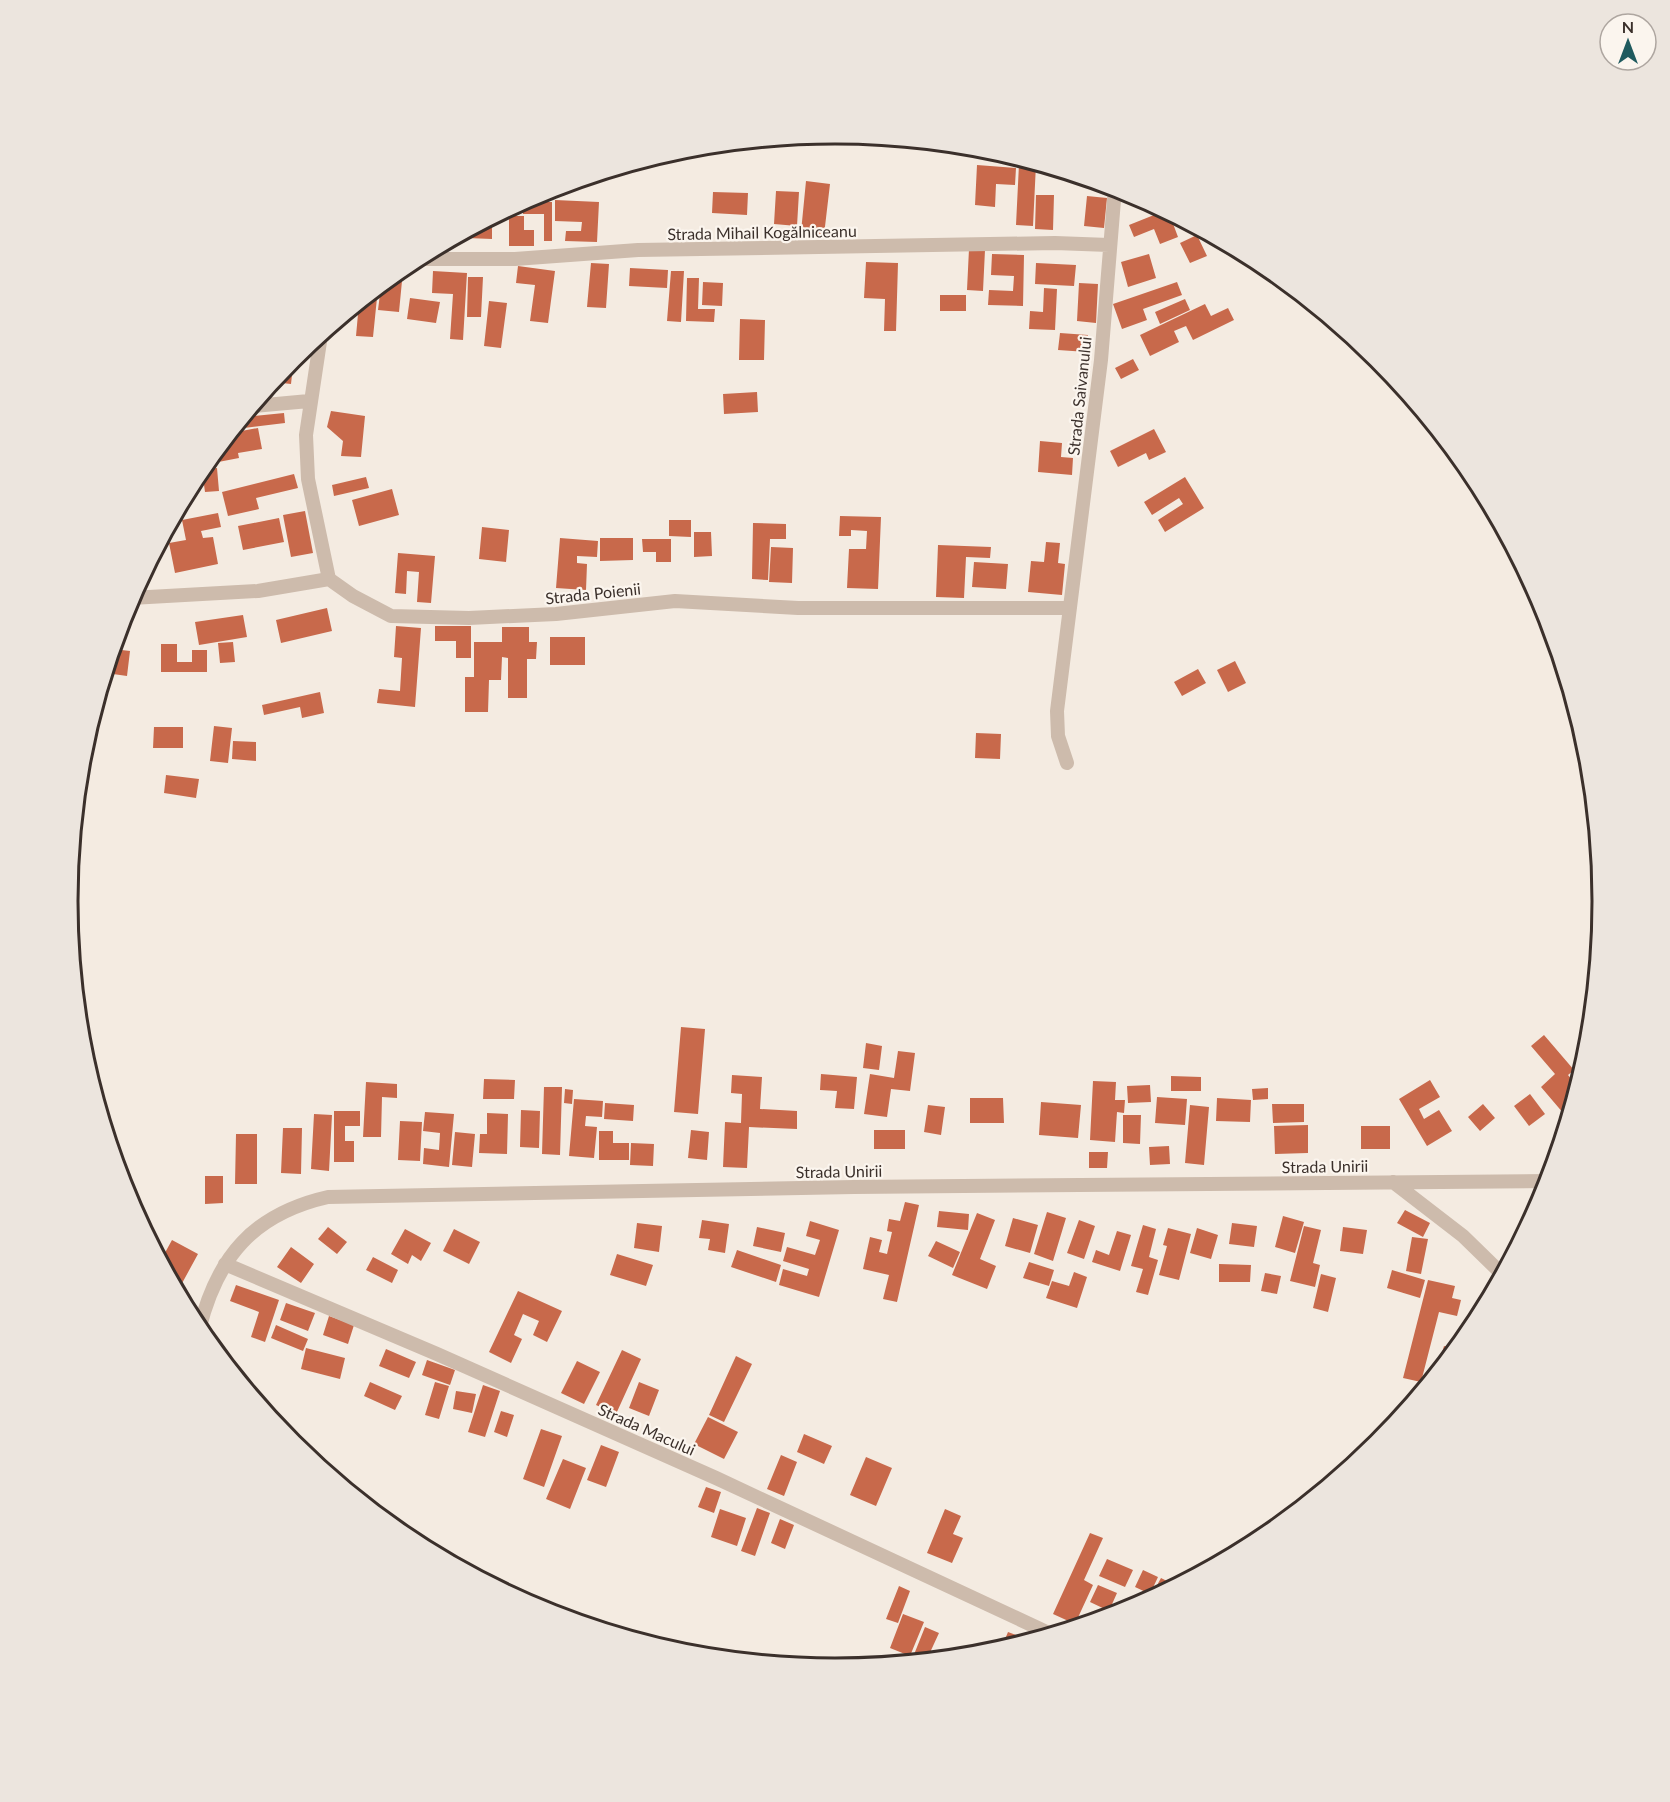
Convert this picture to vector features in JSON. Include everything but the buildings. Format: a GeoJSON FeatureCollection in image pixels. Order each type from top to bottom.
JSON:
{"type":"FeatureCollection","features":[{"type":"Feature","properties":{"kind":"street","name":"Strada Saivanului"},"geometry":{"type":"LineString","coordinates":[[1067,763],[1058,736],[1057,711],[1101,360],[1113,197]]}},
{"type":"Feature","properties":{"kind":"street","name":"Strada Mihail Kogălniceanu"},"geometry":{"type":"LineString","coordinates":[[435,259],[515,259],[638,250],[1055,243],[1109,245]]}},
{"type":"Feature","properties":{"kind":"street"},"geometry":{"type":"LineString","coordinates":[[142,597],[258,591],[329,579],[308,479],[306,435],[309,400],[319,349]]}},
{"type":"Feature","properties":{"kind":"street"},"geometry":{"type":"LineString","coordinates":[[264,405],[309,400]]}},
{"type":"Feature","properties":{"kind":"street","name":"Strada Poienii"},"geometry":{"type":"LineString","coordinates":[[329,579],[353,596],[391,616],[469,618],[545,614],[675,602],[798,608],[1070,608]]}},
{"type":"Feature","properties":{"kind":"street","name":"Strada Unirii"},"geometry":{"type":"LineString","coordinates":[[203,1317],[209,1295],[225,1264],[246,1237],[263,1223],[303,1203],[345,1195],[1538,1181]]}},
{"type":"Feature","properties":{"kind":"street"},"geometry":{"type":"LineString","coordinates":[[1393,1182],[1463,1236],[1497,1269]]}},
{"type":"Feature","properties":{"kind":"street","name":"Strada Macului"},"geometry":{"type":"LineString","coordinates":[[225,1264],[437,1354],[716,1478],[1041,1629]]}}]}
